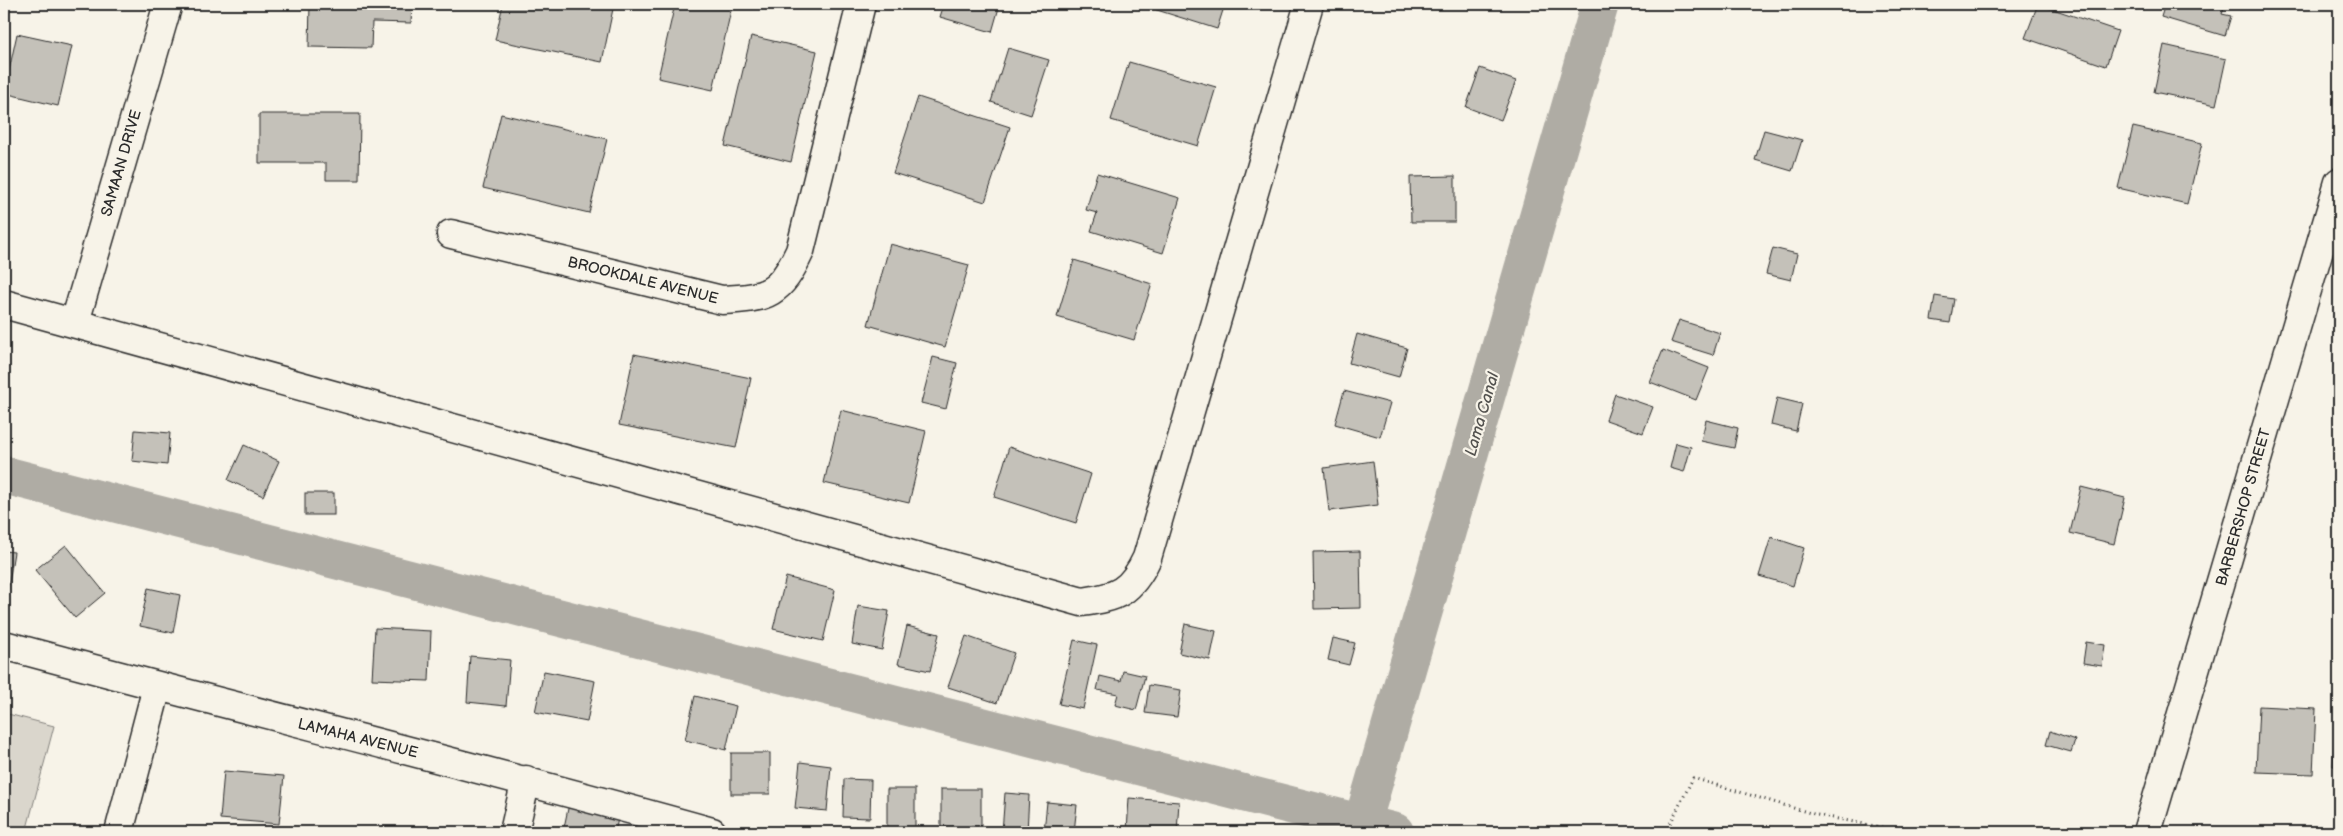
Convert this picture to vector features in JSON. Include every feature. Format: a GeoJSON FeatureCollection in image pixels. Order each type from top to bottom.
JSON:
{"type":"FeatureCollection","features":[{"type":"Feature","properties":{"kind":"street","name":"SAMAAN DRIVE"},"geometry":{"type":"LineString","coordinates":[[75,322],[168,4]]}},
{"type":"Feature","properties":{"kind":"street","name":"BROOKDALE AVENUE"},"geometry":{"type":"LineString","coordinates":[[451,234],[722,300],[763,296],[778,287],[792,269],[800,252],[862,4]]}},
{"type":"Feature","properties":{"kind":"street"},"geometry":{"type":"LineString","coordinates":[[4,304],[75,322],[1082,602],[1117,595],[1139,576],[1147,558],[1309,4]]}},
{"type":"Feature","properties":{"kind":"street","name":"BARBERSHOP STREET"},"geometry":{"type":"LineString","coordinates":[[2147,832],[2339,182]]}},
{"type":"Feature","properties":{"kind":"street","name":"LAMAHA AVENUE"},"geometry":{"type":"LineString","coordinates":[[4,645],[157,687],[526,780],[712,832]]}},
{"type":"Feature","properties":{"kind":"street"},"geometry":{"type":"LineString","coordinates":[[119,832],[157,687]]}},
{"type":"Feature","properties":{"kind":"street"},"geometry":{"type":"LineString","coordinates":[[514,832],[526,780]]}},
{"type":"Feature","properties":{"kind":"path"},"geometry":{"type":"LineString","coordinates":[[1666,832],[1693,778],[1817,815],[1886,828],[1940,832]]}},
{"type":"Feature","properties":{"kind":"shaded area"},"geometry":{"type":"Polygon","coordinates":[[[4,713],[54,726],[26,832],[4,832],[4,713]]]}},
{"type":"Feature","properties":{"kind":"building"},"geometry":{"type":"Polygon","coordinates":[[[310,4],[412,4],[411,23],[372,22],[371,48],[309,47],[310,4]]]}},
{"type":"Feature","properties":{"kind":"building"},"geometry":{"type":"Polygon","coordinates":[[[503,4],[614,4],[602,62],[495,40],[503,4]]]}},
{"type":"Feature","properties":{"kind":"building"},"geometry":{"type":"Polygon","coordinates":[[[675,4],[732,6],[713,90],[658,78],[675,4]]]}},
{"type":"Feature","properties":{"kind":"building"},"geometry":{"type":"Polygon","coordinates":[[[944,4],[1000,4],[992,32],[940,17],[944,4]]]}},
{"type":"Feature","properties":{"kind":"building"},"geometry":{"type":"Polygon","coordinates":[[[1138,4],[1225,4],[1217,29],[1138,4]]]}},
{"type":"Feature","properties":{"kind":"building"},"geometry":{"type":"Polygon","coordinates":[[[2038,4],[2118,31],[2106,66],[2025,38],[2038,4]]]}},
{"type":"Feature","properties":{"kind":"building"},"geometry":{"type":"Polygon","coordinates":[[[2165,4],[2225,4],[2222,14],[2231,16],[2225,36],[2161,17],[2165,4]]]}},
{"type":"Feature","properties":{"kind":"building"},"geometry":{"type":"Polygon","coordinates":[[[17,34],[72,46],[58,106],[4,93],[17,34]]]}},
{"type":"Feature","properties":{"kind":"building"},"geometry":{"type":"Polygon","coordinates":[[[751,36],[817,51],[791,162],[725,146],[751,36]]]}},
{"type":"Feature","properties":{"kind":"building"},"geometry":{"type":"Polygon","coordinates":[[[2164,45],[2226,59],[2216,105],[2154,92],[2164,45]]]}},
{"type":"Feature","properties":{"kind":"building"},"geometry":{"type":"Polygon","coordinates":[[[1008,48],[1049,60],[1031,115],[991,102],[1008,48]]]}},
{"type":"Feature","properties":{"kind":"building"},"geometry":{"type":"Polygon","coordinates":[[[1129,62],[1216,87],[1198,146],[1111,120],[1129,62]]]}},
{"type":"Feature","properties":{"kind":"building"},"geometry":{"type":"Polygon","coordinates":[[[1480,68],[1516,81],[1501,120],[1466,107],[1480,68]]]}},
{"type":"Feature","properties":{"kind":"building"},"geometry":{"type":"Polygon","coordinates":[[[918,97],[1010,127],[985,202],[893,173],[918,97]]]}},
{"type":"Feature","properties":{"kind":"building"},"geometry":{"type":"Polygon","coordinates":[[[259,114],[360,114],[359,180],[326,180],[326,163],[259,163],[259,114]]]}},
{"type":"Feature","properties":{"kind":"building"},"geometry":{"type":"Polygon","coordinates":[[[501,114],[607,139],[589,213],[483,188],[501,114]]]}},
{"type":"Feature","properties":{"kind":"building"},"geometry":{"type":"Polygon","coordinates":[[[2133,127],[2202,143],[2187,204],[2118,188],[2133,127]]]}},
{"type":"Feature","properties":{"kind":"building"},"geometry":{"type":"Polygon","coordinates":[[[1764,130],[1802,140],[1792,171],[1755,160],[1764,130]]]}},
{"type":"Feature","properties":{"kind":"building"},"geometry":{"type":"Polygon","coordinates":[[[1097,173],[1180,198],[1163,253],[1091,231],[1097,213],[1086,210],[1097,173]]]}},
{"type":"Feature","properties":{"kind":"building"},"geometry":{"type":"Polygon","coordinates":[[[1455,176],[1455,222],[1411,222],[1410,177],[1455,176]]]}},
{"type":"Feature","properties":{"kind":"building"},"geometry":{"type":"Polygon","coordinates":[[[890,244],[969,265],[945,347],[868,325],[890,244]]]}},
{"type":"Feature","properties":{"kind":"building"},"geometry":{"type":"Polygon","coordinates":[[[1773,248],[1797,254],[1791,280],[1766,274],[1773,248]]]}},
{"type":"Feature","properties":{"kind":"building"},"geometry":{"type":"Polygon","coordinates":[[[1074,260],[1152,284],[1134,340],[1057,317],[1074,260]]]}},
{"type":"Feature","properties":{"kind":"building"},"geometry":{"type":"Polygon","coordinates":[[[1935,296],[1954,299],[1950,323],[1931,320],[1935,296]]]}},
{"type":"Feature","properties":{"kind":"building"},"geometry":{"type":"Polygon","coordinates":[[[1679,320],[1720,333],[1713,355],[1671,342],[1679,320]]]}},
{"type":"Feature","properties":{"kind":"building"},"geometry":{"type":"Polygon","coordinates":[[[1357,334],[1407,348],[1399,377],[1349,363],[1357,334]]]}},
{"type":"Feature","properties":{"kind":"building"},"geometry":{"type":"Polygon","coordinates":[[[1663,350],[1709,368],[1696,400],[1650,382],[1663,350]]]}},
{"type":"Feature","properties":{"kind":"building"},"geometry":{"type":"Polygon","coordinates":[[[634,354],[751,378],[736,448],[619,425],[634,354]]]}},
{"type":"Feature","properties":{"kind":"building"},"geometry":{"type":"Polygon","coordinates":[[[933,357],[957,363],[946,409],[921,403],[933,357]]]}},
{"type":"Feature","properties":{"kind":"building"},"geometry":{"type":"Polygon","coordinates":[[[1344,391],[1390,403],[1380,437],[1335,424],[1344,391]]]}},
{"type":"Feature","properties":{"kind":"building"},"geometry":{"type":"Polygon","coordinates":[[[1615,394],[1653,407],[1643,433],[1606,420],[1615,394]]]}},
{"type":"Feature","properties":{"kind":"building"},"geometry":{"type":"Polygon","coordinates":[[[1777,398],[1802,404],[1796,431],[1771,425],[1777,398]]]}},
{"type":"Feature","properties":{"kind":"building"},"geometry":{"type":"Polygon","coordinates":[[[841,410],[926,431],[909,503],[824,483],[841,410]]]}},
{"type":"Feature","properties":{"kind":"building"},"geometry":{"type":"Polygon","coordinates":[[[1706,420],[1738,428],[1734,448],[1701,441],[1706,420]]]}},
{"type":"Feature","properties":{"kind":"building"},"geometry":{"type":"Polygon","coordinates":[[[135,430],[170,433],[167,465],[132,461],[135,430]]]}},
{"type":"Feature","properties":{"kind":"building"},"geometry":{"type":"Polygon","coordinates":[[[1676,443],[1691,447],[1684,472],[1670,468],[1676,443]]]}},
{"type":"Feature","properties":{"kind":"building"},"geometry":{"type":"Polygon","coordinates":[[[244,445],[279,461],[263,496],[228,480],[244,445]]]}},
{"type":"Feature","properties":{"kind":"building"},"geometry":{"type":"Polygon","coordinates":[[[1009,447],[1091,474],[1076,523],[994,497],[1009,447]]]}},
{"type":"Feature","properties":{"kind":"building"},"geometry":{"type":"Polygon","coordinates":[[[1373,461],[1378,505],[1329,511],[1324,468],[1373,461]]]}},
{"type":"Feature","properties":{"kind":"building"},"geometry":{"type":"Polygon","coordinates":[[[2081,487],[2125,498],[2114,544],[2070,533],[2081,487]]]}},
{"type":"Feature","properties":{"kind":"building"},"geometry":{"type":"Polygon","coordinates":[[[305,493],[334,493],[334,515],[305,515],[305,493]]]}},
{"type":"Feature","properties":{"kind":"building"},"geometry":{"type":"Polygon","coordinates":[[[1771,537],[1804,548],[1793,586],[1759,576],[1771,537]]]}},
{"type":"Feature","properties":{"kind":"building"},"geometry":{"type":"Polygon","coordinates":[[[66,545],[105,593],[75,618],[35,570],[66,545]]]}},
{"type":"Feature","properties":{"kind":"building"},"geometry":{"type":"Polygon","coordinates":[[[4,551],[14,552],[7,595],[4,594],[4,551]]]}},
{"type":"Feature","properties":{"kind":"building"},"geometry":{"type":"Polygon","coordinates":[[[1360,551],[1361,608],[1314,609],[1313,552],[1360,551]]]}},
{"type":"Feature","properties":{"kind":"building"},"geometry":{"type":"Polygon","coordinates":[[[786,577],[835,590],[823,641],[773,629],[786,577]]]}},
{"type":"Feature","properties":{"kind":"building"},"geometry":{"type":"Polygon","coordinates":[[[148,588],[180,595],[173,633],[140,626],[148,588]]]}},
{"type":"Feature","properties":{"kind":"building"},"geometry":{"type":"Polygon","coordinates":[[[858,606],[889,611],[882,650],[852,644],[858,606]]]}},
{"type":"Feature","properties":{"kind":"building"},"geometry":{"type":"Polygon","coordinates":[[[1185,624],[1216,631],[1210,660],[1179,653],[1185,624]]]}},
{"type":"Feature","properties":{"kind":"building"},"geometry":{"type":"Polygon","coordinates":[[[907,626],[939,634],[930,671],[898,664],[907,626]]]}},
{"type":"Feature","properties":{"kind":"building"},"geometry":{"type":"Polygon","coordinates":[[[375,628],[431,631],[429,681],[372,679],[375,628]]]}},
{"type":"Feature","properties":{"kind":"building"},"geometry":{"type":"Polygon","coordinates":[[[966,636],[1014,653],[997,703],[948,687],[966,636]]]}},
{"type":"Feature","properties":{"kind":"building"},"geometry":{"type":"Polygon","coordinates":[[[1333,638],[1355,643],[1349,665],[1328,660],[1333,638]]]}},
{"type":"Feature","properties":{"kind":"building"},"geometry":{"type":"Polygon","coordinates":[[[1074,640],[1097,645],[1083,709],[1059,704],[1074,640]]]}},
{"type":"Feature","properties":{"kind":"building"},"geometry":{"type":"Polygon","coordinates":[[[2086,642],[2105,645],[2102,666],[2083,663],[2086,642]]]}},
{"type":"Feature","properties":{"kind":"building"},"geometry":{"type":"Polygon","coordinates":[[[470,656],[510,660],[506,706],[467,702],[470,656]]]}},
{"type":"Feature","properties":{"kind":"building"},"geometry":{"type":"Polygon","coordinates":[[[544,671],[595,681],[587,722],[535,712],[544,671]]]}},
{"type":"Feature","properties":{"kind":"building"},"geometry":{"type":"Polygon","coordinates":[[[1123,671],[1145,676],[1136,710],[1115,705],[1118,694],[1097,690],[1100,676],[1121,681],[1123,671]]]}},
{"type":"Feature","properties":{"kind":"building"},"geometry":{"type":"Polygon","coordinates":[[[1149,685],[1181,690],[1177,717],[1145,713],[1149,685]]]}},
{"type":"Feature","properties":{"kind":"building"},"geometry":{"type":"Polygon","coordinates":[[[695,696],[736,706],[726,750],[685,740],[695,696]]]}},
{"type":"Feature","properties":{"kind":"building"},"geometry":{"type":"Polygon","coordinates":[[[2259,706],[2316,709],[2313,774],[2256,772],[2259,706]]]}},
{"type":"Feature","properties":{"kind":"building"},"geometry":{"type":"Polygon","coordinates":[[[2336,717],[2339,717],[2339,766],[2333,766],[2336,717]]]}},
{"type":"Feature","properties":{"kind":"building"},"geometry":{"type":"Polygon","coordinates":[[[2050,731],[2075,740],[2071,752],[2046,745],[2050,731]]]}},
{"type":"Feature","properties":{"kind":"building"},"geometry":{"type":"Polygon","coordinates":[[[731,753],[770,753],[770,794],[731,794],[731,753]]]}},
{"type":"Feature","properties":{"kind":"building"},"geometry":{"type":"Polygon","coordinates":[[[800,762],[831,766],[827,811],[795,808],[800,762]]]}},
{"type":"Feature","properties":{"kind":"building"},"geometry":{"type":"Polygon","coordinates":[[[224,771],[284,776],[279,824],[220,819],[224,771]]]}},
{"type":"Feature","properties":{"kind":"building"},"geometry":{"type":"Polygon","coordinates":[[[844,779],[871,780],[870,818],[843,817],[844,779]]]}},
{"type":"Feature","properties":{"kind":"building"},"geometry":{"type":"Polygon","coordinates":[[[887,789],[915,789],[915,830],[887,830],[887,789]]]}},
{"type":"Feature","properties":{"kind":"building"},"geometry":{"type":"Polygon","coordinates":[[[941,789],[981,789],[981,827],[941,827],[941,789]]]}},
{"type":"Feature","properties":{"kind":"building"},"geometry":{"type":"Polygon","coordinates":[[[1005,793],[1029,795],[1027,832],[1002,832],[1005,793]]]}},
{"type":"Feature","properties":{"kind":"building"},"geometry":{"type":"Polygon","coordinates":[[[1129,798],[1179,802],[1177,832],[1127,832],[1129,798]]]}},
{"type":"Feature","properties":{"kind":"building"},"geometry":{"type":"Polygon","coordinates":[[[1047,802],[1077,805],[1074,832],[1044,832],[1047,802]]]}},
{"type":"Feature","properties":{"kind":"building"},"geometry":{"type":"Polygon","coordinates":[[[569,804],[619,814],[615,832],[563,832],[569,804]]]}},
{"type":"Feature","properties":{"kind":"waterway","name":"Lama Canal"},"geometry":{"type":"LineString","coordinates":[[1362,824],[1600,4]]}},
{"type":"Feature","properties":{"kind":"waterway"},"geometry":{"type":"LineString","coordinates":[[4,475],[1395,832]]}}]}
